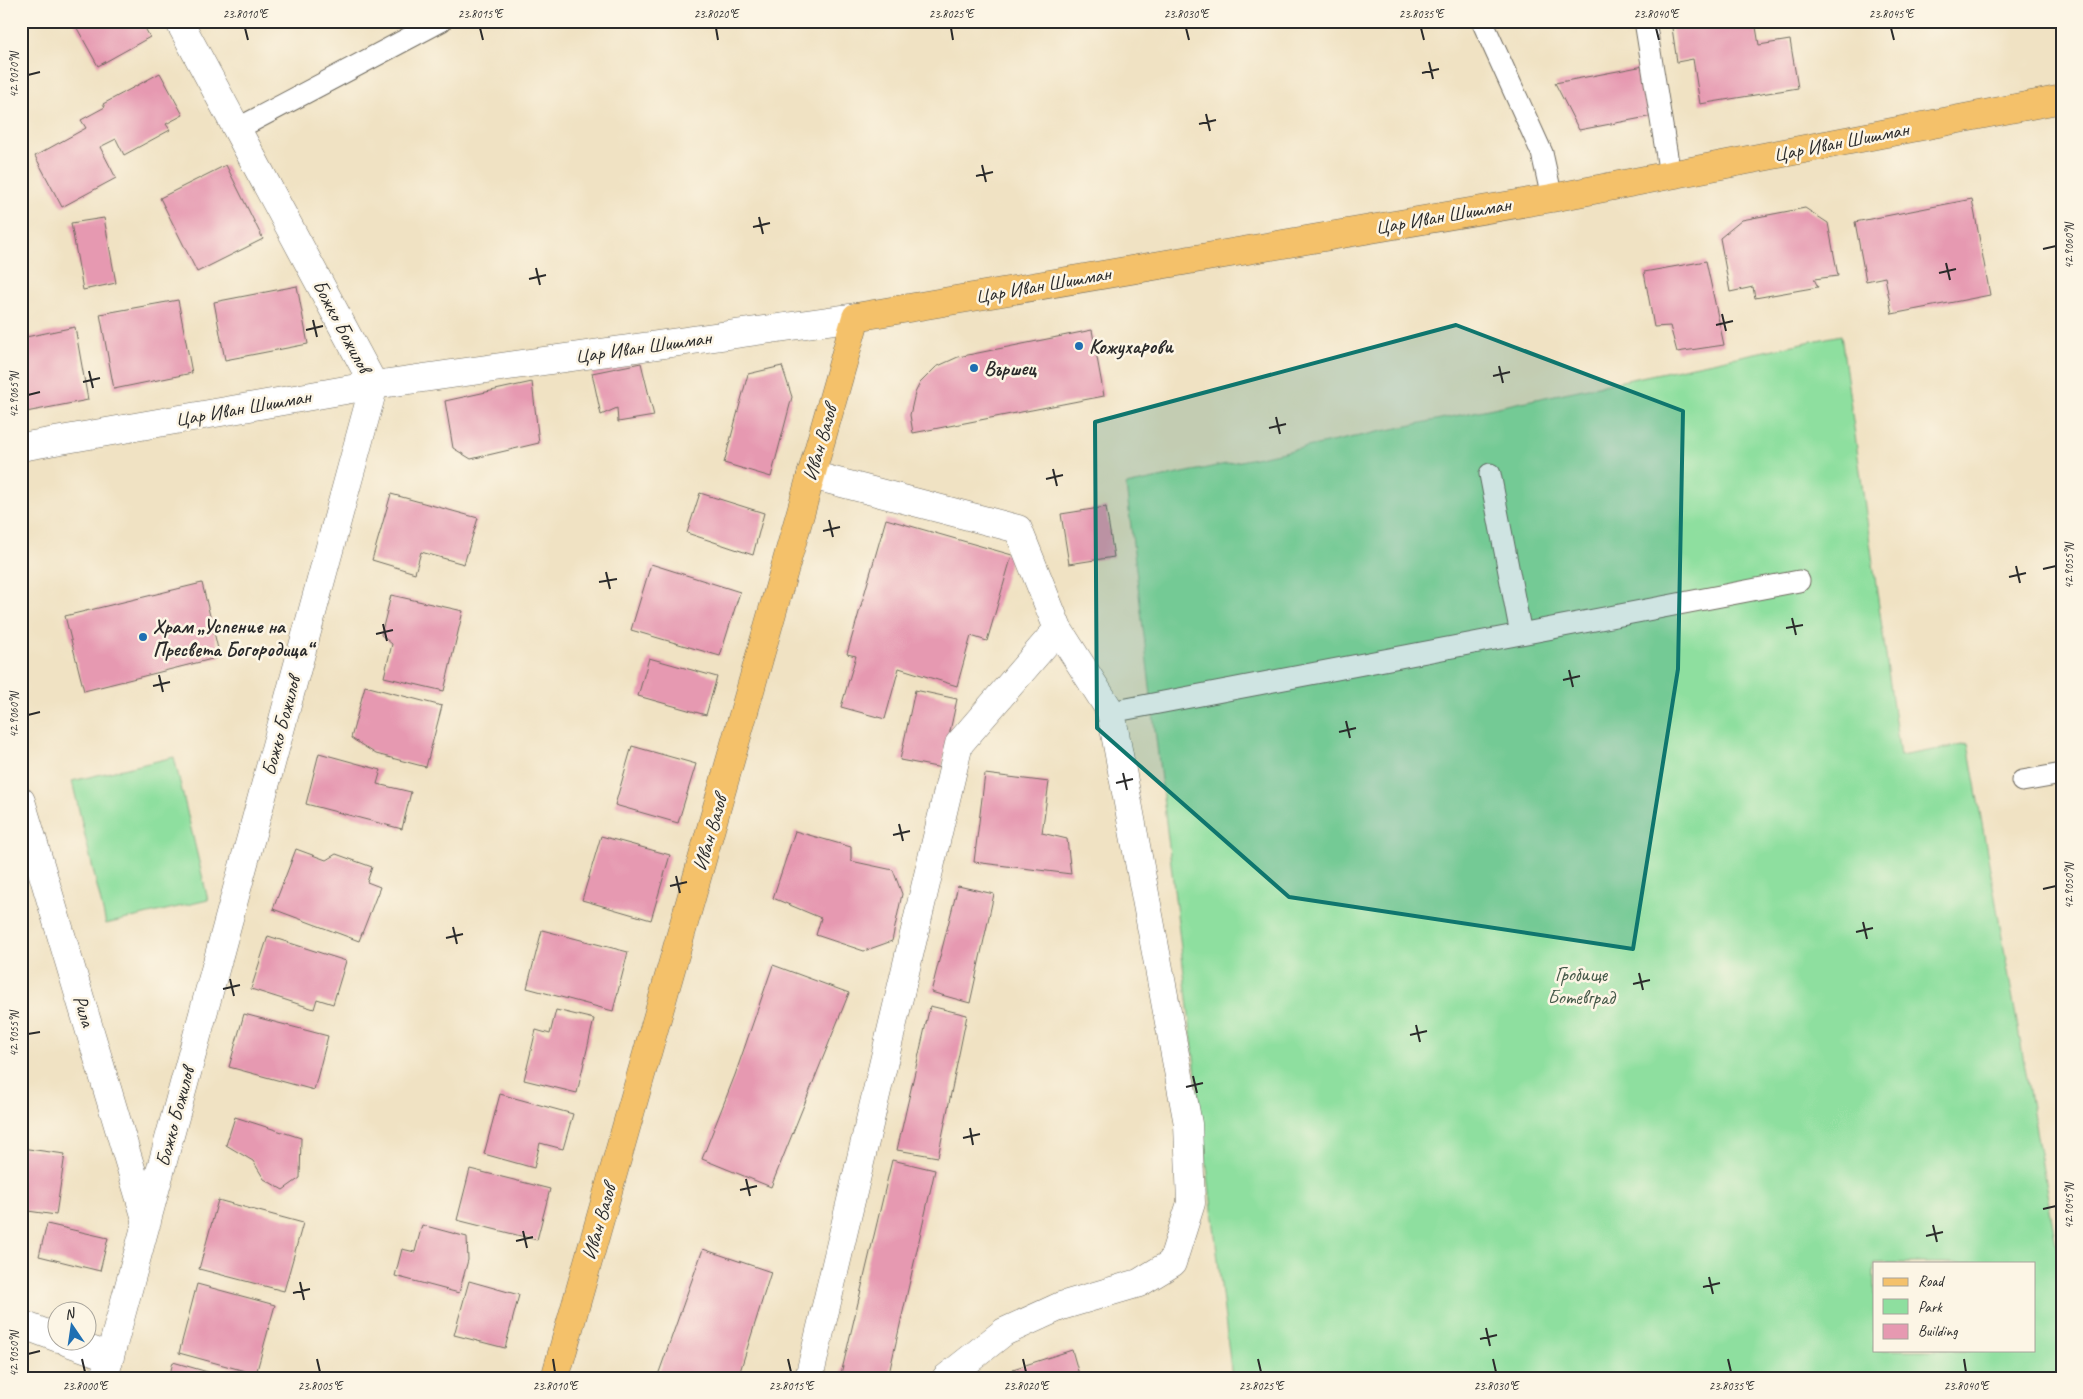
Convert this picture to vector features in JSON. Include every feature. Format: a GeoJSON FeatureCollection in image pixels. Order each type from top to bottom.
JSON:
{"type":"FeatureCollection","features":[{"type":"Feature","properties":{"kind":"main road","name":"Цар Иван Шишман"},"geometry":{"type":"LineString","coordinates":[[856,317],[1552,198],[2062,100]]}},
{"type":"Feature","properties":{"kind":"main road","name":"Иван Вазов"},"geometry":{"type":"LineString","coordinates":[[555,1378],[856,317]]}},
{"type":"Feature","properties":{"kind":"street","name":"Божко Божилов"},"geometry":{"type":"LineString","coordinates":[[107,1367],[374,385],[180,21]]}},
{"type":"Feature","properties":{"kind":"street","name":"Цар Иван Шишман"},"geometry":{"type":"LineString","coordinates":[[21,447],[374,385],[856,317]]}},
{"type":"Feature","properties":{"kind":"street"},"geometry":{"type":"LineString","coordinates":[[811,475],[1018,529],[1058,629],[1111,712],[1188,1124],[1191,1203],[1172,1263],[1139,1283],[1061,1306],[1004,1332],[946,1378]]}},
{"type":"Feature","properties":{"kind":"street"},"geometry":{"type":"LineString","coordinates":[[809,1378],[959,744],[1058,629]]}},
{"type":"Feature","properties":{"kind":"street","name":"Рила"},"geometry":{"type":"LineString","coordinates":[[21,801],[147,1222]]}},
{"type":"Feature","properties":{"kind":"street"},"geometry":{"type":"LineString","coordinates":[[21,1324],[48,1334]]}},
{"type":"Feature","properties":{"kind":"street"},"geometry":{"type":"LineString","coordinates":[[84,1352],[107,1367]]}},
{"type":"Feature","properties":{"kind":"lane"},"geometry":{"type":"LineString","coordinates":[[237,129],[440,21]]}},
{"type":"Feature","properties":{"kind":"lane"},"geometry":{"type":"LineString","coordinates":[[1482,21],[1542,152],[1552,198]]}},
{"type":"Feature","properties":{"kind":"lane"},"geometry":{"type":"LineString","coordinates":[[1645,21],[1670,175]]}},
{"type":"Feature","properties":{"kind":"lane"},"geometry":{"type":"LineString","coordinates":[[1490,474],[1522,634]]}},
{"type":"Feature","properties":{"kind":"lane"},"geometry":{"type":"LineString","coordinates":[[1111,712],[1799,580]]}},
{"type":"Feature","properties":{"kind":"lane"},"geometry":{"type":"LineString","coordinates":[[2022,781],[2062,774]]}},
{"type":"Feature","properties":{"kind":"highlighted area"},"geometry":{"type":"Polygon","coordinates":[[[1456,325],[1683,411],[1678,669],[1633,949],[1289,897],[1097,728],[1095,422],[1456,325]]]}},
{"type":"Feature","properties":{"kind":"green space","name":"Гробище Ботевград"},"geometry":{"type":"Polygon","coordinates":[[[1841,335],[1900,756],[1968,744],[2062,1278],[2062,1378],[1232,1378],[1126,485],[1841,335]]]}},
{"type":"Feature","properties":{"kind":"green space"},"geometry":{"type":"Polygon","coordinates":[[[174,757],[208,900],[106,924],[72,781],[174,757]]]}},
{"type":"Feature","properties":{"kind":"building"},"geometry":{"type":"Polygon","coordinates":[[[73,21],[141,21],[150,37],[98,66],[73,21]]]}},
{"type":"Feature","properties":{"kind":"building"},"geometry":{"type":"Polygon","coordinates":[[[1671,21],[1755,21],[1759,45],[1790,40],[1798,88],[1700,104],[1693,59],[1677,62],[1671,21]]]}},
{"type":"Feature","properties":{"kind":"building"},"geometry":{"type":"Polygon","coordinates":[[[1649,65],[1658,115],[1579,130],[1555,83],[1649,65]]]}},
{"type":"Feature","properties":{"kind":"building"},"geometry":{"type":"Polygon","coordinates":[[[160,73],[183,115],[166,124],[170,130],[124,155],[116,139],[100,147],[116,178],[62,207],[35,156],[86,128],[81,120],[105,107],[103,104],[160,73]]]}},
{"type":"Feature","properties":{"kind":"building"},"geometry":{"type":"Polygon","coordinates":[[[226,165],[263,239],[197,272],[160,198],[226,165]]]}},
{"type":"Feature","properties":{"kind":"building"},"geometry":{"type":"Polygon","coordinates":[[[1972,199],[1990,295],[1892,314],[1885,277],[1866,281],[1855,222],[1972,199]]]}},
{"type":"Feature","properties":{"kind":"building"},"geometry":{"type":"Polygon","coordinates":[[[1805,208],[1828,223],[1838,276],[1814,279],[1818,287],[1755,298],[1753,287],[1730,292],[1720,238],[1742,220],[1805,208]]]}},
{"type":"Feature","properties":{"kind":"building"},"geometry":{"type":"Polygon","coordinates":[[[104,218],[116,283],[83,290],[71,223],[104,218]]]}},
{"type":"Feature","properties":{"kind":"building"},"geometry":{"type":"Polygon","coordinates":[[[1706,261],[1724,345],[1677,352],[1670,326],[1654,327],[1644,272],[1706,261]]]}},
{"type":"Feature","properties":{"kind":"building"},"geometry":{"type":"Polygon","coordinates":[[[297,286],[308,344],[225,360],[214,302],[297,286]]]}},
{"type":"Feature","properties":{"kind":"building"},"geometry":{"type":"Polygon","coordinates":[[[178,300],[192,373],[114,389],[100,314],[178,300]]]}},
{"type":"Feature","properties":{"kind":"building"},"geometry":{"type":"Polygon","coordinates":[[[75,327],[88,400],[21,413],[21,338],[75,327]]]}},
{"type":"Feature","properties":{"kind":"building"},"geometry":{"type":"Polygon","coordinates":[[[1092,330],[1104,396],[913,433],[910,415],[915,393],[920,383],[936,367],[958,357],[1092,330]]]}},
{"type":"Feature","properties":{"kind":"building"},"geometry":{"type":"Polygon","coordinates":[[[641,363],[654,416],[618,422],[617,408],[601,415],[592,373],[641,363]]]}},
{"type":"Feature","properties":{"kind":"building"},"geometry":{"type":"Polygon","coordinates":[[[782,366],[792,397],[771,477],[724,463],[748,374],[782,366]]]}},
{"type":"Feature","properties":{"kind":"building"},"geometry":{"type":"Polygon","coordinates":[[[532,382],[539,443],[471,459],[453,448],[445,401],[532,382]]]}},
{"type":"Feature","properties":{"kind":"building"},"geometry":{"type":"Polygon","coordinates":[[[700,493],[764,513],[753,555],[687,533],[700,493]]]}},
{"type":"Feature","properties":{"kind":"building"},"geometry":{"type":"Polygon","coordinates":[[[391,494],[478,518],[464,564],[421,552],[415,573],[372,560],[391,494]]]}},
{"type":"Feature","properties":{"kind":"building"},"geometry":{"type":"Polygon","coordinates":[[[1106,507],[1114,557],[1069,564],[1061,514],[1106,507]]]}},
{"type":"Feature","properties":{"kind":"building"},"geometry":{"type":"Polygon","coordinates":[[[886,519],[1012,555],[987,641],[971,636],[957,686],[899,668],[885,719],[841,707],[856,656],[847,654],[886,519]]]}},
{"type":"Feature","properties":{"kind":"building"},"geometry":{"type":"Polygon","coordinates":[[[651,564],[740,592],[720,656],[631,630],[651,564]]]}},
{"type":"Feature","properties":{"kind":"building","name":"Храм „Успение на Пресвета Богородица“"},"geometry":{"type":"Polygon","coordinates":[[[202,583],[220,657],[84,691],[65,616],[202,583]]]}},
{"type":"Feature","properties":{"kind":"building"},"geometry":{"type":"Polygon","coordinates":[[[391,595],[463,611],[444,691],[384,677],[392,644],[381,635],[391,595]]]}},
{"type":"Feature","properties":{"kind":"building"},"geometry":{"type":"Polygon","coordinates":[[[649,658],[717,677],[706,715],[638,696],[649,658]]]}},
{"type":"Feature","properties":{"kind":"building"},"geometry":{"type":"Polygon","coordinates":[[[365,686],[442,706],[426,767],[376,754],[351,738],[365,686]]]}},
{"type":"Feature","properties":{"kind":"building"},"geometry":{"type":"Polygon","coordinates":[[[915,690],[957,699],[942,768],[900,760],[915,690]]]}},
{"type":"Feature","properties":{"kind":"building"},"geometry":{"type":"Polygon","coordinates":[[[632,746],[696,764],[678,823],[615,805],[632,746]]]}},
{"type":"Feature","properties":{"kind":"building"},"geometry":{"type":"Polygon","coordinates":[[[319,753],[381,770],[377,784],[411,792],[402,829],[306,804],[319,753]]]}},
{"type":"Feature","properties":{"kind":"building"},"geometry":{"type":"Polygon","coordinates":[[[985,774],[1049,782],[1042,833],[1067,839],[1071,874],[974,862],[985,774]]]}},
{"type":"Feature","properties":{"kind":"building"},"geometry":{"type":"Polygon","coordinates":[[[795,831],[851,847],[851,861],[893,870],[902,894],[892,941],[864,951],[816,935],[821,918],[773,898],[795,831]]]}},
{"type":"Feature","properties":{"kind":"building"},"geometry":{"type":"Polygon","coordinates":[[[601,836],[670,855],[651,920],[582,900],[601,836]]]}},
{"type":"Feature","properties":{"kind":"building"},"geometry":{"type":"Polygon","coordinates":[[[296,849],[326,860],[336,854],[372,867],[367,882],[380,887],[359,941],[273,909],[296,849]]]}},
{"type":"Feature","properties":{"kind":"building"},"geometry":{"type":"Polygon","coordinates":[[[958,886],[994,894],[970,1003],[931,992],[958,886]]]}},
{"type":"Feature","properties":{"kind":"building"},"geometry":{"type":"Polygon","coordinates":[[[542,930],[628,952],[613,1011],[527,988],[542,930]]]}},
{"type":"Feature","properties":{"kind":"building"},"geometry":{"type":"Polygon","coordinates":[[[268,936],[346,961],[333,1004],[317,999],[314,1009],[251,989],[268,936]]]}},
{"type":"Feature","properties":{"kind":"building"},"geometry":{"type":"Polygon","coordinates":[[[773,965],[849,993],[771,1187],[702,1159],[735,1075],[773,965]]]}},
{"type":"Feature","properties":{"kind":"building"},"geometry":{"type":"Polygon","coordinates":[[[930,1006],[967,1015],[938,1157],[897,1150],[930,1006]]]}},
{"type":"Feature","properties":{"kind":"building"},"geometry":{"type":"Polygon","coordinates":[[[556,1010],[594,1019],[577,1093],[524,1080],[536,1030],[550,1034],[556,1010]]]}},
{"type":"Feature","properties":{"kind":"building"},"geometry":{"type":"Polygon","coordinates":[[[244,1014],[328,1036],[314,1090],[229,1067],[244,1014]]]}},
{"type":"Feature","properties":{"kind":"building"},"geometry":{"type":"Polygon","coordinates":[[[21,1037],[27,1037],[24,1093],[21,1093],[21,1037]]]}},
{"type":"Feature","properties":{"kind":"building"},"geometry":{"type":"Polygon","coordinates":[[[500,1094],[573,1114],[563,1149],[540,1143],[534,1168],[484,1154],[500,1094]]]}},
{"type":"Feature","properties":{"kind":"building"},"geometry":{"type":"Polygon","coordinates":[[[235,1117],[301,1138],[300,1178],[283,1190],[264,1179],[253,1161],[226,1145],[235,1117]]]}},
{"type":"Feature","properties":{"kind":"building"},"geometry":{"type":"Polygon","coordinates":[[[21,1148],[65,1154],[56,1215],[21,1210],[21,1148]]]}},
{"type":"Feature","properties":{"kind":"building"},"geometry":{"type":"Polygon","coordinates":[[[892,1160],[935,1170],[888,1378],[857,1378],[841,1374],[892,1160]]]}},
{"type":"Feature","properties":{"kind":"building"},"geometry":{"type":"Polygon","coordinates":[[[470,1169],[550,1189],[537,1240],[457,1220],[470,1169]]]}},
{"type":"Feature","properties":{"kind":"building"},"geometry":{"type":"Polygon","coordinates":[[[218,1200],[303,1223],[284,1291],[199,1269],[218,1200]]]}},
{"type":"Feature","properties":{"kind":"building"},"geometry":{"type":"Polygon","coordinates":[[[47,1224],[108,1238],[100,1271],[39,1256],[47,1224]]]}},
{"type":"Feature","properties":{"kind":"building"},"geometry":{"type":"Polygon","coordinates":[[[422,1225],[467,1237],[468,1260],[459,1293],[395,1276],[402,1249],[415,1252],[422,1225]]]}},
{"type":"Feature","properties":{"kind":"building"},"geometry":{"type":"Polygon","coordinates":[[[703,1249],[771,1272],[738,1378],[657,1378],[703,1249]]]}},
{"type":"Feature","properties":{"kind":"building"},"geometry":{"type":"Polygon","coordinates":[[[469,1281],[519,1295],[505,1348],[454,1335],[469,1281]]]}},
{"type":"Feature","properties":{"kind":"building"},"geometry":{"type":"Polygon","coordinates":[[[197,1284],[275,1305],[256,1374],[179,1353],[197,1284]]]}},
{"type":"Feature","properties":{"kind":"building"},"geometry":{"type":"Polygon","coordinates":[[[1072,1350],[1080,1378],[1016,1378],[1013,1369],[1072,1350]]]}},
{"type":"Feature","properties":{"kind":"building"},"geometry":{"type":"Polygon","coordinates":[[[173,1362],[225,1377],[225,1378],[169,1378],[173,1362]]]}},
{"type":"Feature","properties":{"kind":"place","name":"Кожухарови"},"geometry":{"type":"Point","coordinates":[1079,346]}},
{"type":"Feature","properties":{"kind":"place","name":"Вършец"},"geometry":{"type":"Point","coordinates":[974,368]}},
{"type":"Feature","properties":{"kind":"place","name":"Храм „Успение на Пресвета Богородица“"},"geometry":{"type":"Point","coordinates":[143,637]}}]}
